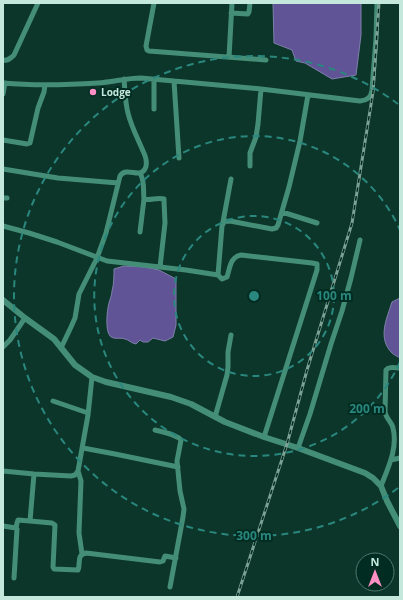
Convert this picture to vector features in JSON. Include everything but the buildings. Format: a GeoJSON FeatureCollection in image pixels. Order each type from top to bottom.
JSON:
{"type":"FeatureCollection","features":[{"type":"Feature","properties":{"kind":"street"},"geometry":{"type":"LineString","coordinates":[[3,60],[6,61],[11,59],[14,55],[38,3]]}},
{"type":"Feature","properties":{"kind":"street"},"geometry":{"type":"LineString","coordinates":[[154,3],[146,46],[147,50],[266,60]]}},
{"type":"Feature","properties":{"kind":"street"},"geometry":{"type":"LineString","coordinates":[[229,57],[232,3]]}},
{"type":"Feature","properties":{"kind":"street"},"geometry":{"type":"LineString","coordinates":[[231,13],[248,14],[250,3]]}},
{"type":"Feature","properties":{"kind":"street"},"geometry":{"type":"LineString","coordinates":[[3,94],[4,83],[45,85],[98,83],[141,78],[261,89],[360,101],[368,99],[371,95],[376,38],[377,3]]}},
{"type":"Feature","properties":{"kind":"street"},"geometry":{"type":"LineString","coordinates":[[61,348],[75,318],[79,294],[97,258],[106,234],[120,176],[125,172],[140,173],[145,168],[146,160],[128,113],[124,79]]}},
{"type":"Feature","properties":{"kind":"street"},"geometry":{"type":"LineString","coordinates":[[154,79],[154,109]]}},
{"type":"Feature","properties":{"kind":"street"},"geometry":{"type":"LineString","coordinates":[[174,81],[178,158]]}},
{"type":"Feature","properties":{"kind":"street"},"geometry":{"type":"LineString","coordinates":[[3,140],[27,144],[30,143],[45,85]]}},
{"type":"Feature","properties":{"kind":"street"},"geometry":{"type":"LineString","coordinates":[[250,166],[250,154],[256,137],[258,124],[261,89]]}},
{"type":"Feature","properties":{"kind":"street"},"geometry":{"type":"LineString","coordinates":[[223,222],[230,221],[272,229],[276,228],[282,212],[300,141],[308,95]]}},
{"type":"Feature","properties":{"kind":"street"},"geometry":{"type":"LineString","coordinates":[[3,169],[58,178],[118,184]]}},
{"type":"Feature","properties":{"kind":"street"},"geometry":{"type":"LineString","coordinates":[[140,173],[144,184],[144,199],[140,232]]}},
{"type":"Feature","properties":{"kind":"street"},"geometry":{"type":"LineString","coordinates":[[218,275],[222,226],[231,179]]}},
{"type":"Feature","properties":{"kind":"street"},"geometry":{"type":"LineString","coordinates":[[144,199],[164,199],[165,223],[160,267]]}},
{"type":"Feature","properties":{"kind":"street"},"geometry":{"type":"LineString","coordinates":[[282,212],[317,224]]}},
{"type":"Feature","properties":{"kind":"street"},"geometry":{"type":"LineString","coordinates":[[3,226],[57,242],[107,261],[218,275],[222,279],[227,277],[234,258],[241,255],[317,264],[264,437]]}},
{"type":"Feature","properties":{"kind":"street"},"geometry":{"type":"LineString","coordinates":[[298,448],[342,311],[360,240]]}},
{"type":"Feature","properties":{"kind":"street"},"geometry":{"type":"LineString","coordinates":[[3,300],[24,318],[54,339],[75,365],[92,377],[106,382],[171,397],[190,404],[225,422],[365,473],[381,486],[400,526]]}},
{"type":"Feature","properties":{"kind":"street"},"geometry":{"type":"LineString","coordinates":[[3,347],[10,340],[24,318]]}},
{"type":"Feature","properties":{"kind":"street"},"geometry":{"type":"LineString","coordinates":[[215,417],[227,375],[228,352],[231,335]]}},
{"type":"Feature","properties":{"kind":"street"},"geometry":{"type":"LineString","coordinates":[[381,486],[392,460],[394,434],[392,424],[387,419],[385,412],[386,370],[390,367],[400,368]]}},
{"type":"Feature","properties":{"kind":"street"},"geometry":{"type":"LineString","coordinates":[[14,578],[16,528],[18,520],[52,523],[55,525],[54,569],[78,570],[80,557],[82,554],[79,533],[81,481],[78,471],[83,448],[92,377]]}},
{"type":"Feature","properties":{"kind":"street"},"geometry":{"type":"LineString","coordinates":[[53,401],[88,413]]}},
{"type":"Feature","properties":{"kind":"street"},"geometry":{"type":"LineString","coordinates":[[155,430],[176,436],[180,438],[181,442],[178,456],[178,467],[180,491],[184,509],[170,587]]}},
{"type":"Feature","properties":{"kind":"street"},"geometry":{"type":"LineString","coordinates":[[83,448],[178,467]]}},
{"type":"Feature","properties":{"kind":"street"},"geometry":{"type":"LineString","coordinates":[[392,460],[400,458]]}},
{"type":"Feature","properties":{"kind":"street"},"geometry":{"type":"LineString","coordinates":[[3,471],[71,476],[75,475],[78,471]]}},
{"type":"Feature","properties":{"kind":"street"},"geometry":{"type":"LineString","coordinates":[[30,521],[34,474]]}},
{"type":"Feature","properties":{"kind":"street"},"geometry":{"type":"LineString","coordinates":[[3,526],[16,528]]}},
{"type":"Feature","properties":{"kind":"street"},"geometry":{"type":"LineString","coordinates":[[82,554],[86,553],[160,562],[163,561],[165,556],[176,558]]}},
{"type":"Feature","properties":{"kind":"shaded area"},"geometry":{"type":"Polygon","coordinates":[[[273,3],[361,3],[361,35],[356,75],[332,79],[305,63],[296,61],[292,50],[274,43],[273,3]]]}},
{"type":"Feature","properties":{"kind":"shaded area"},"geometry":{"type":"Polygon","coordinates":[[[124,266],[144,267],[159,270],[176,279],[176,325],[173,337],[165,341],[153,338],[148,342],[143,342],[140,340],[136,344],[125,339],[113,338],[110,336],[107,329],[107,315],[112,294],[114,269],[124,266]]]}},
{"type":"Feature","properties":{"kind":"shaded area"},"geometry":{"type":"Polygon","coordinates":[[[400,298],[400,358],[393,354],[387,347],[384,328],[392,302],[400,298]]]}},
{"type":"Feature","properties":{"kind":"railway"},"geometry":{"type":"LineString","coordinates":[[237,597],[287,444],[307,370],[352,223],[373,92],[379,3]]}},
{"type":"Feature","properties":{"kind":"place","name":"Lodge"},"geometry":{"type":"Point","coordinates":[93,92]}}]}
